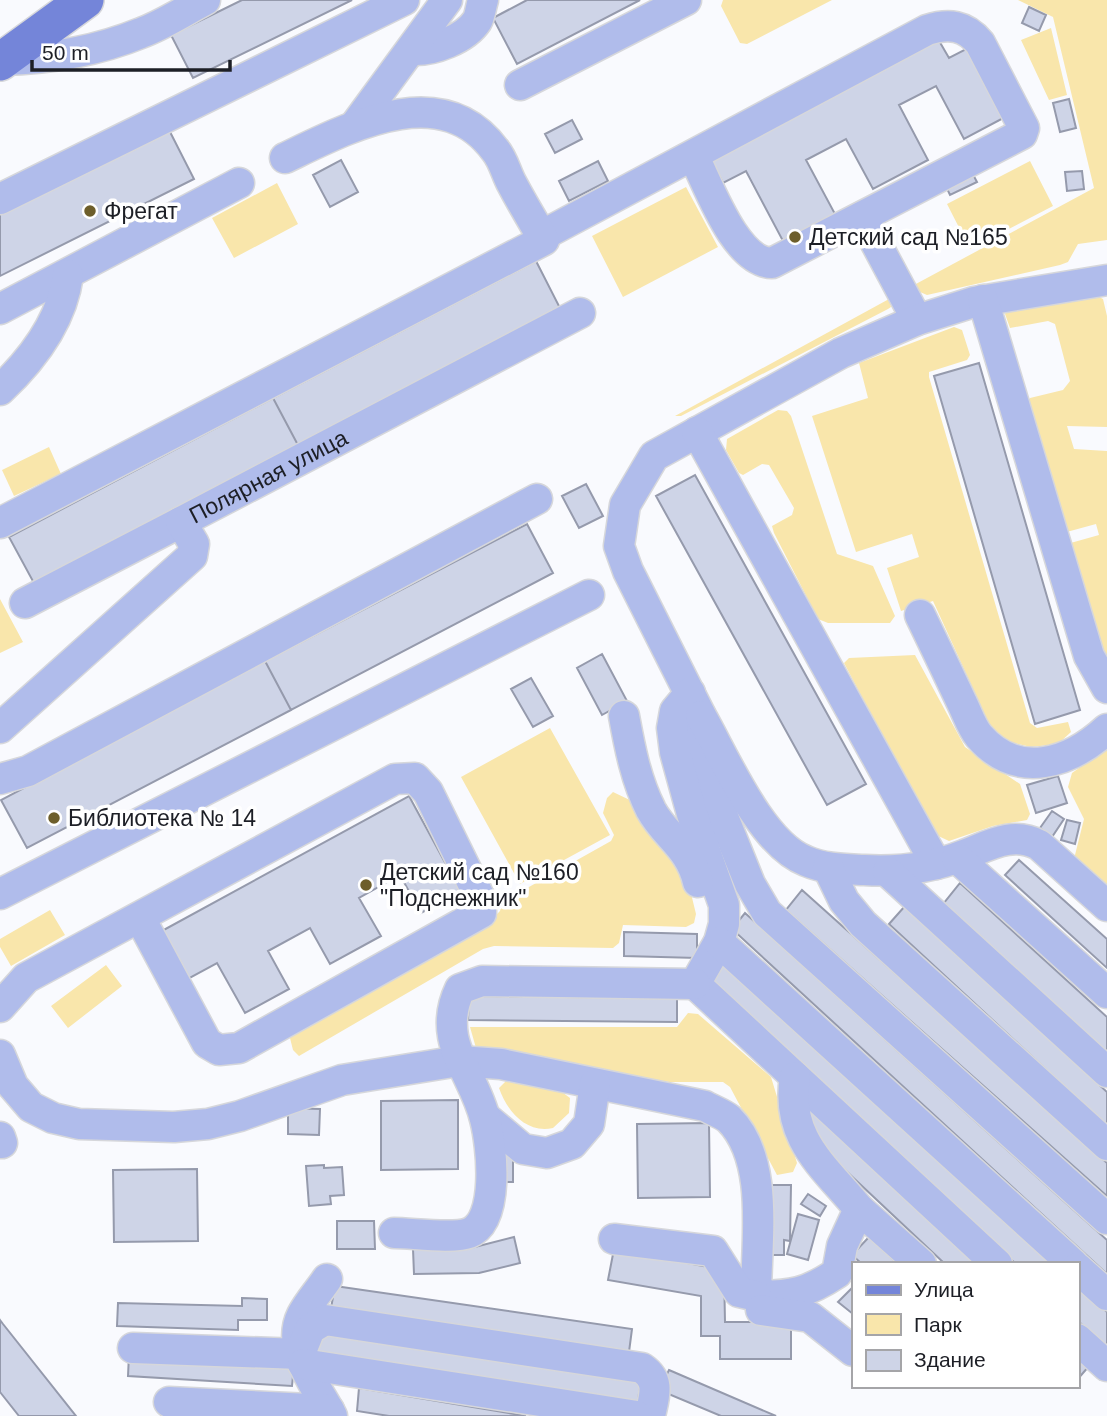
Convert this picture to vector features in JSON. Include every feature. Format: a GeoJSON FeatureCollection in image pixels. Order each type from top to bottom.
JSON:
{"type":"FeatureCollection","features":[{"type":"Feature","properties":{"kind":"main road"},"geometry":{"type":"LineString","coordinates":[[1,60],[85,0]]}},
{"type":"Feature","properties":{"kind":"street"},"geometry":{"type":"LineString","coordinates":[[1,60],[52,58],[118,41],[144,33],[205,0]]}},
{"type":"Feature","properties":{"kind":"street"},"geometry":{"type":"LineString","coordinates":[[0,199],[404,0]]}},
{"type":"Feature","properties":{"kind":"street"},"geometry":{"type":"LineString","coordinates":[[356,124],[413,50],[447,0]]}},
{"type":"Feature","properties":{"kind":"street"},"geometry":{"type":"LineString","coordinates":[[457,0],[467,3],[476,0]]}},
{"type":"Feature","properties":{"kind":"street"},"geometry":{"type":"LineString","coordinates":[[413,50],[430,51],[449,42],[477,22],[483,0]]}},
{"type":"Feature","properties":{"kind":"street"},"geometry":{"type":"LineString","coordinates":[[520,85],[686,0]]}},
{"type":"Feature","properties":{"kind":"street"},"geometry":{"type":"LineString","coordinates":[[541,236],[927,30],[943,25],[971,32],[980,43],[1022,119],[1022,134],[772,264],[760,263],[740,247],[693,155]]}},
{"type":"Feature","properties":{"kind":"street"},"geometry":{"type":"LineString","coordinates":[[0,523],[544,240],[496,151],[477,130],[444,113],[405,112],[356,124],[285,158]]}},
{"type":"Feature","properties":{"kind":"street"},"geometry":{"type":"LineString","coordinates":[[0,309],[239,183]]}},
{"type":"Feature","properties":{"kind":"street"},"geometry":{"type":"LineString","coordinates":[[862,217],[917,320]]}},
{"type":"Feature","properties":{"kind":"street"},"geometry":{"type":"LineString","coordinates":[[0,390],[39,348],[66,295],[68,275]]}},
{"type":"Feature","properties":{"kind":"street"},"geometry":{"type":"LineString","coordinates":[[1107,280],[983,300],[917,320],[841,353],[654,456],[625,505],[619,546],[628,571],[695,704],[766,830],[785,850],[805,861],[828,868],[888,872],[946,861],[1004,840],[1027,839],[1039,845],[1107,905]]}},
{"type":"Feature","properties":{"kind":"street"},"geometry":{"type":"LineString","coordinates":[[983,300],[1089,656],[1107,688]]}},
{"type":"Feature","properties":{"kind":"street","name":"Полярная улица"},"geometry":{"type":"LineString","coordinates":[[0,728],[192,556],[194,544],[181,522],[580,313]]}},
{"type":"Feature","properties":{"kind":"street"},"geometry":{"type":"LineString","coordinates":[[697,432],[946,861],[1107,993]]}},
{"type":"Feature","properties":{"kind":"street"},"geometry":{"type":"LineString","coordinates":[[0,779],[28,771],[537,499]]}},
{"type":"Feature","properties":{"kind":"street"},"geometry":{"type":"LineString","coordinates":[[25,603],[181,522]]}},
{"type":"Feature","properties":{"kind":"street"},"geometry":{"type":"LineString","coordinates":[[0,894],[589,595]]}},
{"type":"Feature","properties":{"kind":"street"},"geometry":{"type":"LineString","coordinates":[[920,615],[978,736],[1003,755],[1032,763],[1066,759],[1089,745],[1107,729]]}},
{"type":"Feature","properties":{"kind":"street"},"geometry":{"type":"LineString","coordinates":[[695,704],[675,711],[671,728],[692,814],[724,905],[724,924],[717,946],[695,984]]}},
{"type":"Feature","properties":{"kind":"street"},"geometry":{"type":"LineString","coordinates":[[695,704],[701,762],[750,884],[767,913],[1107,1219]]}},
{"type":"Feature","properties":{"kind":"street"},"geometry":{"type":"LineString","coordinates":[[624,716],[634,771],[652,813],[678,841],[695,871],[717,946],[1071,1262]]}},
{"type":"Feature","properties":{"kind":"street"},"geometry":{"type":"LineString","coordinates":[[0,1007],[26,978],[395,779],[415,778],[428,792],[481,900],[481,913],[239,1048],[219,1050],[207,1043],[140,918]]}},
{"type":"Feature","properties":{"kind":"street"},"geometry":{"type":"LineString","coordinates":[[828,868],[844,901],[863,924],[1107,1145]]}},
{"type":"Feature","properties":{"kind":"street"},"geometry":{"type":"LineString","coordinates":[[888,872],[1107,1072]]}},
{"type":"Feature","properties":{"kind":"street"},"geometry":{"type":"LineString","coordinates":[[394,1233],[467,1234],[482,1225],[489,1197],[492,1157],[485,1117],[459,1061],[451,1008],[460,989],[482,981],[695,984],[995,1262]]}},
{"type":"Feature","properties":{"kind":"street"},"geometry":{"type":"LineString","coordinates":[[0,1055],[13,1086],[30,1107],[53,1118],[79,1124],[174,1127],[208,1124],[240,1116],[342,1080],[459,1061],[500,1064],[705,1106],[728,1118],[743,1139],[756,1171],[747,1306],[810,1317],[852,1350]]}},
{"type":"Feature","properties":{"kind":"street"},"geometry":{"type":"LineString","coordinates":[[795,1077],[791,1100],[793,1118],[806,1145],[859,1209],[919,1262]]}},
{"type":"Feature","properties":{"kind":"street"},"geometry":{"type":"LineString","coordinates":[[485,1117],[523,1149],[547,1153],[572,1144],[589,1124],[594,1084]]}},
{"type":"Feature","properties":{"kind":"street"},"geometry":{"type":"LineString","coordinates":[[614,1239],[713,1251],[748,1294],[789,1296],[811,1290],[845,1273],[842,1245],[859,1209]]}},
{"type":"Feature","properties":{"kind":"street"},"geometry":{"type":"LineString","coordinates":[[1079,1270],[1107,1295]]}},
{"type":"Feature","properties":{"kind":"street"},"geometry":{"type":"LineString","coordinates":[[327,1279],[301,1316],[296,1334],[301,1359],[330,1413]]}},
{"type":"Feature","properties":{"kind":"street"},"geometry":{"type":"LineString","coordinates":[[301,1359],[310,1329],[325,1320],[642,1368],[653,1376],[656,1384],[650,1416]]}},
{"type":"Feature","properties":{"kind":"street"},"geometry":{"type":"LineString","coordinates":[[1079,1341],[1107,1366]]}},
{"type":"Feature","properties":{"kind":"street"},"geometry":{"type":"LineString","coordinates":[[133,1348],[301,1359],[637,1416]]}},
{"type":"Feature","properties":{"kind":"street"},"geometry":{"type":"LineString","coordinates":[[169,1402],[330,1413]]}},
{"type":"Feature","properties":{"kind":"green space"},"geometry":{"type":"Polygon","coordinates":[[[723,0],[832,0],[747,44],[740,43],[721,6],[723,0]]]}},
{"type":"Feature","properties":{"kind":"green space"},"geometry":{"type":"Polygon","coordinates":[[[1018,0],[1107,0],[1107,240],[1078,244],[1068,262],[1060,265],[927,295],[914,285],[1094,188],[1053,17],[1018,0]]]}},
{"type":"Feature","properties":{"kind":"green space"},"geometry":{"type":"Polygon","coordinates":[[[1051,28],[1067,95],[1049,100],[1021,40],[1051,28]]]}},
{"type":"Feature","properties":{"kind":"green space"},"geometry":{"type":"Polygon","coordinates":[[[1030,161],[1053,206],[970,249],[947,204],[1030,161]]]}},
{"type":"Feature","properties":{"kind":"green space"},"geometry":{"type":"Polygon","coordinates":[[[277,183],[298,224],[234,258],[212,218],[277,183]]]}},
{"type":"Feature","properties":{"kind":"green space"},"geometry":{"type":"Polygon","coordinates":[[[686,187],[718,247],[623,297],[592,236],[686,187]]]}},
{"type":"Feature","properties":{"kind":"green space"},"geometry":{"type":"Polygon","coordinates":[[[1097,296],[1103,299],[1107,316],[1107,427],[1067,426],[1074,449],[1107,451],[1107,667],[1067,544],[1099,535],[1096,524],[1063,533],[1027,402],[1030,398],[1063,390],[1070,381],[1055,324],[1048,321],[1010,328],[1005,314],[1007,310],[1097,296]]]}},
{"type":"Feature","properties":{"kind":"green space"},"geometry":{"type":"Polygon","coordinates":[[[889,299],[891,307],[888,309],[681,416],[675,416],[889,299]]]}},
{"type":"Feature","properties":{"kind":"green space"},"geometry":{"type":"Polygon","coordinates":[[[954,327],[962,330],[970,355],[967,360],[929,372],[929,377],[1030,723],[1037,728],[1068,722],[1071,732],[1058,744],[1031,747],[1009,742],[990,726],[933,601],[901,611],[887,568],[919,557],[912,534],[856,552],[812,416],[868,398],[859,363],[954,327]]]}},
{"type":"Feature","properties":{"kind":"green space"},"geometry":{"type":"Polygon","coordinates":[[[778,410],[787,411],[791,416],[837,554],[873,566],[895,616],[890,623],[828,623],[818,619],[772,526],[792,515],[794,508],[769,465],[762,464],[743,475],[739,473],[726,450],[727,439],[778,410]]]}},
{"type":"Feature","properties":{"kind":"green space"},"geometry":{"type":"Polygon","coordinates":[[[49,447],[61,474],[14,496],[2,470],[49,447]]]}},
{"type":"Feature","properties":{"kind":"green space"},"geometry":{"type":"Polygon","coordinates":[[[0,599],[23,642],[0,653],[0,599]]]}},
{"type":"Feature","properties":{"kind":"green space"},"geometry":{"type":"Polygon","coordinates":[[[915,655],[965,747],[1020,784],[1030,814],[1027,820],[993,826],[949,841],[934,834],[844,663],[849,658],[915,655]]]}},
{"type":"Feature","properties":{"kind":"green space"},"geometry":{"type":"Polygon","coordinates":[[[550,728],[610,835],[520,884],[461,777],[550,728]]]}},
{"type":"Feature","properties":{"kind":"green space"},"geometry":{"type":"Polygon","coordinates":[[[1107,748],[1107,892],[1073,863],[1084,819],[1068,787],[1072,773],[1107,748]]]}},
{"type":"Feature","properties":{"kind":"green space"},"geometry":{"type":"Polygon","coordinates":[[[613,792],[634,802],[686,873],[696,914],[694,923],[686,927],[623,925],[619,943],[613,948],[494,946],[483,949],[299,1056],[293,1050],[290,1038],[298,1028],[495,916],[500,911],[505,891],[520,892],[611,841],[614,835],[603,813],[607,798],[613,792]]]}},
{"type":"Feature","properties":{"kind":"green space"},"geometry":{"type":"Polygon","coordinates":[[[50,910],[65,935],[11,966],[0,947],[0,939],[50,910]]]}},
{"type":"Feature","properties":{"kind":"green space"},"geometry":{"type":"Polygon","coordinates":[[[106,965],[122,986],[68,1028],[51,1006],[106,965]]]}},
{"type":"Feature","properties":{"kind":"green space"},"geometry":{"type":"Polygon","coordinates":[[[688,1013],[698,1014],[771,1077],[797,1163],[793,1172],[777,1175],[730,1087],[723,1082],[669,1082],[476,1048],[470,1027],[677,1027],[688,1013]]]}},
{"type":"Feature","properties":{"kind":"green space"},"geometry":{"type":"Polygon","coordinates":[[[515,1080],[562,1092],[570,1098],[569,1113],[553,1128],[534,1128],[526,1124],[512,1112],[499,1088],[506,1081],[515,1080]]]}},
{"type":"Feature","properties":{"kind":"building"},"geometry":{"type":"Polygon","coordinates":[[[242,0],[352,0],[193,78],[171,35],[242,0]]]}},
{"type":"Feature","properties":{"kind":"building"},"geometry":{"type":"Polygon","coordinates":[[[527,0],[640,0],[517,64],[493,18],[527,0]]]}},
{"type":"Feature","properties":{"kind":"building"},"geometry":{"type":"Polygon","coordinates":[[[1029,7],[1046,15],[1039,31],[1022,23],[1029,7]]]}},
{"type":"Feature","properties":{"kind":"building"},"geometry":{"type":"Polygon","coordinates":[[[938,39],[949,58],[972,46],[1009,115],[964,139],[936,86],[899,105],[928,160],[873,189],[846,139],[806,160],[835,214],[783,241],[746,171],[723,183],[710,159],[938,39]]]}},
{"type":"Feature","properties":{"kind":"building"},"geometry":{"type":"Polygon","coordinates":[[[1069,99],[1076,128],[1060,132],[1053,103],[1069,99]]]}},
{"type":"Feature","properties":{"kind":"building"},"geometry":{"type":"Polygon","coordinates":[[[572,120],[582,139],[555,153],[545,134],[572,120]]]}},
{"type":"Feature","properties":{"kind":"building"},"geometry":{"type":"Polygon","coordinates":[[[166,124],[194,179],[0,276],[0,208],[166,124]]]}},
{"type":"Feature","properties":{"kind":"building"},"geometry":{"type":"Polygon","coordinates":[[[341,160],[358,192],[330,207],[313,175],[341,160]]]}},
{"type":"Feature","properties":{"kind":"building"},"geometry":{"type":"Polygon","coordinates":[[[598,161],[608,181],[569,201],[559,181],[598,161]]]}},
{"type":"Feature","properties":{"kind":"building"},"geometry":{"type":"Polygon","coordinates":[[[969,167],[977,182],[950,195],[943,180],[969,167]]]}},
{"type":"Feature","properties":{"kind":"building"},"geometry":{"type":"Polygon","coordinates":[[[1082,171],[1084,189],[1067,191],[1065,172],[1082,171]]]}},
{"type":"Feature","properties":{"kind":"building"},"geometry":{"type":"Polygon","coordinates":[[[536,261],[561,310],[299,447],[273,398],[536,261]]]}},
{"type":"Feature","properties":{"kind":"building"},"geometry":{"type":"Polygon","coordinates":[[[979,363],[1080,710],[1035,724],[934,376],[979,363]]]}},
{"type":"Feature","properties":{"kind":"building"},"geometry":{"type":"Polygon","coordinates":[[[273,398],[299,447],[35,585],[9,537],[273,398]]]}},
{"type":"Feature","properties":{"kind":"building"},"geometry":{"type":"Polygon","coordinates":[[[695,475],[866,784],[827,805],[656,496],[695,475]]]}},
{"type":"Feature","properties":{"kind":"building"},"geometry":{"type":"Polygon","coordinates":[[[586,484],[603,516],[579,528],[562,496],[586,484]]]}},
{"type":"Feature","properties":{"kind":"building"},"geometry":{"type":"Polygon","coordinates":[[[527,524],[553,573],[291,710],[265,661],[527,524]]]}},
{"type":"Feature","properties":{"kind":"building"},"geometry":{"type":"Polygon","coordinates":[[[602,654],[627,701],[602,715],[577,668],[602,654]]]}},
{"type":"Feature","properties":{"kind":"building"},"geometry":{"type":"Polygon","coordinates":[[[265,661],[291,710],[27,848],[1,800],[265,661]]]}},
{"type":"Feature","properties":{"kind":"building"},"geometry":{"type":"Polygon","coordinates":[[[531,678],[553,716],[533,727],[511,689],[531,678]]]}},
{"type":"Feature","properties":{"kind":"building"},"geometry":{"type":"Polygon","coordinates":[[[1058,776],[1067,803],[1036,813],[1027,785],[1058,776]]]}},
{"type":"Feature","properties":{"kind":"building"},"geometry":{"type":"Polygon","coordinates":[[[409,796],[461,892],[421,913],[400,875],[359,898],[381,936],[330,964],[310,928],[268,951],[289,989],[245,1013],[217,963],[186,980],[160,932],[409,796]]]}},
{"type":"Feature","properties":{"kind":"building"},"geometry":{"type":"Polygon","coordinates":[[[1052,811],[1064,819],[1052,837],[1040,828],[1052,811]]]}},
{"type":"Feature","properties":{"kind":"building"},"geometry":{"type":"Polygon","coordinates":[[[1067,820],[1080,823],[1075,844],[1061,840],[1067,820]]]}},
{"type":"Feature","properties":{"kind":"building"},"geometry":{"type":"Polygon","coordinates":[[[1019,860],[1107,939],[1107,968],[1005,875],[1019,860]]]}},
{"type":"Feature","properties":{"kind":"building"},"geometry":{"type":"Polygon","coordinates":[[[960,883],[1107,1017],[1107,1053],[944,903],[960,883]]]}},
{"type":"Feature","properties":{"kind":"building"},"geometry":{"type":"Polygon","coordinates":[[[802,890],[1107,1163],[1107,1196],[786,910],[802,890]]]}},
{"type":"Feature","properties":{"kind":"building"},"geometry":{"type":"Polygon","coordinates":[[[905,906],[1107,1092],[1107,1126],[889,924],[905,906]]]}},
{"type":"Feature","properties":{"kind":"building"},"geometry":{"type":"Polygon","coordinates":[[[745,913],[1107,1240],[1107,1274],[732,929],[745,913]]]}},
{"type":"Feature","properties":{"kind":"building"},"geometry":{"type":"Polygon","coordinates":[[[624,932],[697,934],[697,958],[624,956],[624,932]]]}},
{"type":"Feature","properties":{"kind":"building"},"geometry":{"type":"Polygon","coordinates":[[[719,961],[1052,1262],[1014,1262],[704,977],[719,961]]]}},
{"type":"Feature","properties":{"kind":"building"},"geometry":{"type":"Polygon","coordinates":[[[469,996],[677,998],[677,1022],[468,1020],[469,996]]]}},
{"type":"Feature","properties":{"kind":"building"},"geometry":{"type":"Polygon","coordinates":[[[458,1100],[458,1169],[381,1170],[381,1101],[458,1100]]]}},
{"type":"Feature","properties":{"kind":"building"},"geometry":{"type":"Polygon","coordinates":[[[810,1106],[977,1262],[943,1262],[812,1139],[810,1106]]]}},
{"type":"Feature","properties":{"kind":"building"},"geometry":{"type":"Polygon","coordinates":[[[288,1108],[320,1109],[319,1135],[288,1134],[288,1108]]]}},
{"type":"Feature","properties":{"kind":"building"},"geometry":{"type":"Polygon","coordinates":[[[709,1123],[710,1197],[638,1198],[637,1124],[709,1123]]]}},
{"type":"Feature","properties":{"kind":"building"},"geometry":{"type":"Polygon","coordinates":[[[500,1156],[513,1156],[513,1182],[500,1182],[500,1156]]]}},
{"type":"Feature","properties":{"kind":"building"},"geometry":{"type":"Polygon","coordinates":[[[324,1165],[324,1168],[342,1167],[344,1195],[330,1196],[331,1204],[309,1206],[306,1166],[324,1165]]]}},
{"type":"Feature","properties":{"kind":"building"},"geometry":{"type":"Polygon","coordinates":[[[197,1169],[198,1241],[114,1242],[113,1170],[197,1169]]]}},
{"type":"Feature","properties":{"kind":"building"},"geometry":{"type":"Polygon","coordinates":[[[771,1185],[791,1185],[790,1241],[784,1240],[784,1255],[762,1255],[771,1210],[771,1185]]]}},
{"type":"Feature","properties":{"kind":"building"},"geometry":{"type":"Polygon","coordinates":[[[808,1194],[826,1206],[820,1216],[801,1204],[808,1194]]]}},
{"type":"Feature","properties":{"kind":"building"},"geometry":{"type":"Polygon","coordinates":[[[798,1214],[819,1220],[808,1260],[787,1254],[798,1214]]]}},
{"type":"Feature","properties":{"kind":"building"},"geometry":{"type":"Polygon","coordinates":[[[337,1221],[374,1221],[375,1249],[337,1249],[337,1221]]]}},
{"type":"Feature","properties":{"kind":"building"},"geometry":{"type":"Polygon","coordinates":[[[514,1237],[520,1263],[479,1273],[414,1274],[413,1249],[471,1248],[514,1237]]]}},
{"type":"Feature","properties":{"kind":"building"},"geometry":{"type":"Polygon","coordinates":[[[869,1237],[896,1262],[860,1262],[852,1255],[869,1237]]]}},
{"type":"Feature","properties":{"kind":"building"},"geometry":{"type":"Polygon","coordinates":[[[614,1249],[724,1270],[725,1322],[791,1322],[791,1359],[720,1359],[720,1336],[701,1336],[701,1296],[608,1280],[614,1249]]]}},
{"type":"Feature","properties":{"kind":"building"},"geometry":{"type":"Polygon","coordinates":[[[335,1286],[632,1329],[629,1352],[331,1308],[335,1286]]]}},
{"type":"Feature","properties":{"kind":"building"},"geometry":{"type":"Polygon","coordinates":[[[1079,1287],[1107,1312],[1107,1348],[1079,1322],[1079,1287]]]}},
{"type":"Feature","properties":{"kind":"building"},"geometry":{"type":"Polygon","coordinates":[[[852,1288],[852,1313],[838,1302],[852,1288]]]}},
{"type":"Feature","properties":{"kind":"building"},"geometry":{"type":"Polygon","coordinates":[[[242,1298],[267,1299],[267,1320],[238,1320],[238,1330],[117,1326],[118,1303],[242,1306],[242,1298]]]}},
{"type":"Feature","properties":{"kind":"building"},"geometry":{"type":"Polygon","coordinates":[[[0,1320],[76,1416],[19,1416],[0,1392],[0,1320]]]}},
{"type":"Feature","properties":{"kind":"building"},"geometry":{"type":"Polygon","coordinates":[[[320,1327],[641,1376],[638,1402],[316,1352],[320,1327]]]}},
{"type":"Feature","properties":{"kind":"building"},"geometry":{"type":"Polygon","coordinates":[[[129,1354],[294,1365],[292,1386],[128,1376],[129,1354]]]}},
{"type":"Feature","properties":{"kind":"building"},"geometry":{"type":"Polygon","coordinates":[[[1079,1358],[1089,1366],[1079,1378],[1079,1358]]]}},
{"type":"Feature","properties":{"kind":"building"},"geometry":{"type":"Polygon","coordinates":[[[669,1370],[776,1416],[721,1416],[659,1390],[669,1370]]]}},
{"type":"Feature","properties":{"kind":"building"},"geometry":{"type":"Polygon","coordinates":[[[359,1388],[526,1416],[389,1416],[357,1411],[359,1388]]]}},
{"type":"Feature","properties":{"kind":"place","name":"Фрегат"},"geometry":{"type":"Point","coordinates":[90,211]}},
{"type":"Feature","properties":{"kind":"place","name":"Детский сад №165"},"geometry":{"type":"Point","coordinates":[795,237]}},
{"type":"Feature","properties":{"kind":"place","name":"Библиотека № 14"},"geometry":{"type":"Point","coordinates":[54,818]}},
{"type":"Feature","properties":{"kind":"place","name":"Детский сад №160 \"Подснежник\""},"geometry":{"type":"Point","coordinates":[366,885]}}]}
